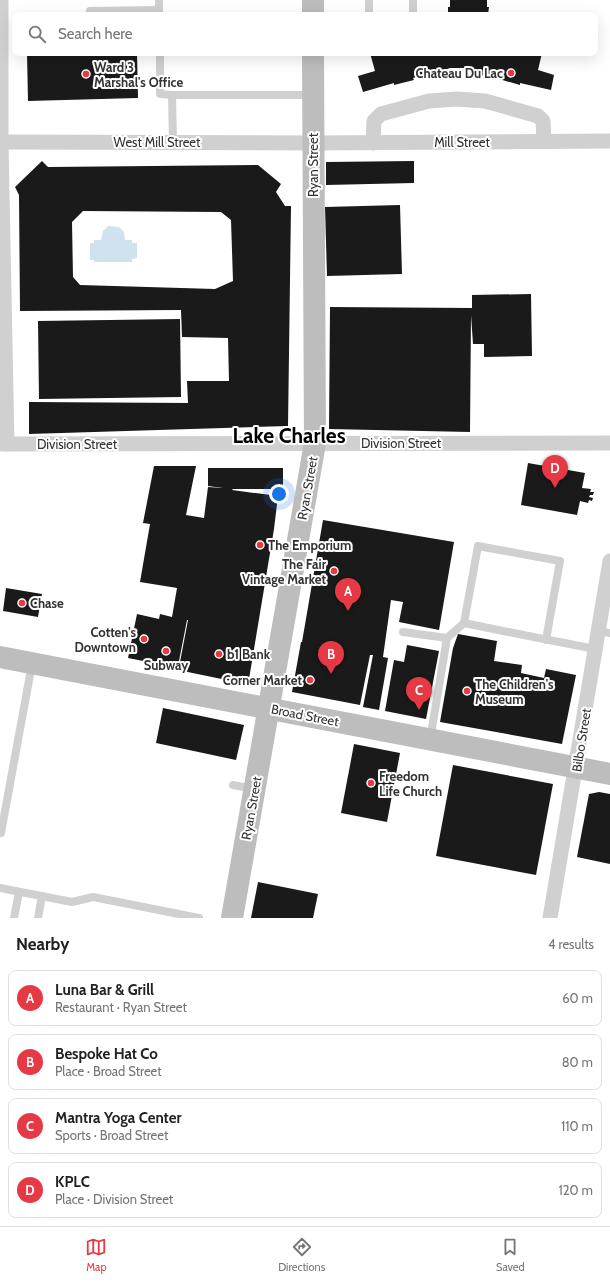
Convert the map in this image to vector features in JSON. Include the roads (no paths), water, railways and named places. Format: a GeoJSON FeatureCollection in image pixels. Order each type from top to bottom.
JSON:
{"type":"FeatureCollection","features":[{"type":"Feature","properties":{"kind":"main road"},"geometry":{"type":"LineString","coordinates":[[313,0],[313,12]]}},
{"type":"Feature","properties":{"kind":"main road","name":"Ryan Street"},"geometry":{"type":"LineString","coordinates":[[232,918],[315,444],[313,56]]}},
{"type":"Feature","properties":{"kind":"main road","name":"Broad Street"},"geometry":{"type":"LineString","coordinates":[[0,657],[610,774]]}},
{"type":"Feature","properties":{"kind":"street"},"geometry":{"type":"LineString","coordinates":[[1,0],[3,444]]}},
{"type":"Feature","properties":{"kind":"street"},"geometry":{"type":"LineString","coordinates":[[373,142],[374,121],[381,114],[429,101],[457,99],[485,101],[538,116],[543,121],[544,141]]}},
{"type":"Feature","properties":{"kind":"street","name":"Mill Street"},"geometry":{"type":"LineString","coordinates":[[313,143],[610,141]]}},
{"type":"Feature","properties":{"kind":"street","name":"West Mill Street"},"geometry":{"type":"LineString","coordinates":[[1,142],[313,143]]}},
{"type":"Feature","properties":{"kind":"street","name":"Division Street"},"geometry":{"type":"LineString","coordinates":[[3,444],[610,443]]}},
{"type":"Feature","properties":{"kind":"street","name":"Bilbo Street"},"geometry":{"type":"LineString","coordinates":[[550,918],[596,650],[604,632],[610,562]]}},
{"type":"Feature","properties":{"kind":"lane"},"geometry":{"type":"LineString","coordinates":[[159,0],[159,12]]}},
{"type":"Feature","properties":{"kind":"lane"},"geometry":{"type":"LineString","coordinates":[[369,0],[369,12]]}},
{"type":"Feature","properties":{"kind":"lane"},"geometry":{"type":"LineString","coordinates":[[413,0],[413,12]]}},
{"type":"Feature","properties":{"kind":"lane"},"geometry":{"type":"LineString","coordinates":[[90,11],[124,12]]}},
{"type":"Feature","properties":{"kind":"lane"},"geometry":{"type":"LineString","coordinates":[[160,56],[160,94],[313,95]]}},
{"type":"Feature","properties":{"kind":"lane"},"geometry":{"type":"LineString","coordinates":[[172,95],[173,142]]}},
{"type":"Feature","properties":{"kind":"lane"},"geometry":{"type":"LineString","coordinates":[[430,740],[447,638],[464,623],[478,546],[560,561],[546,640]]}},
{"type":"Feature","properties":{"kind":"lane"},"geometry":{"type":"LineString","coordinates":[[464,623],[596,650]]}},
{"type":"Feature","properties":{"kind":"lane"},"geometry":{"type":"LineString","coordinates":[[403,632],[447,638]]}},
{"type":"Feature","properties":{"kind":"lane"},"geometry":{"type":"LineString","coordinates":[[2,834],[32,663]]}},
{"type":"Feature","properties":{"kind":"lane"},"geometry":{"type":"LineString","coordinates":[[232,785],[254,790]]}},
{"type":"Feature","properties":{"kind":"lane"},"geometry":{"type":"LineString","coordinates":[[0,888],[72,902],[93,897],[199,918]]}},
{"type":"Feature","properties":{"kind":"lane"},"geometry":{"type":"LineString","coordinates":[[14,918],[19,892]]}},
{"type":"Feature","properties":{"kind":"lane"},"geometry":{"type":"LineString","coordinates":[[38,918],[42,896]]}},
{"type":"Feature","properties":{"kind":"water"},"geometry":{"type":"Polygon","coordinates":[[[108,226],[119,227],[124,232],[125,240],[132,240],[132,243],[137,243],[137,258],[132,259],[132,262],[94,262],[94,260],[90,260],[90,243],[94,243],[94,240],[101,240],[103,231],[108,226]]]}},
{"type":"Feature","properties":{"kind":"place","name":"Chateau Du Lac"},"geometry":{"type":"Point","coordinates":[511,73]}},
{"type":"Feature","properties":{"kind":"place","name":"Ward 3 Marshal's Office"},"geometry":{"type":"Point","coordinates":[86,74]}},
{"type":"Feature","properties":{"kind":"place","name":"KPLC"},"geometry":{"type":"Point","coordinates":[555,488]}},
{"type":"Feature","properties":{"kind":"place","name":"The Emporium"},"geometry":{"type":"Point","coordinates":[260,545]}},
{"type":"Feature","properties":{"kind":"place","name":"The Fair Vintage Market"},"geometry":{"type":"Point","coordinates":[334,571]}},
{"type":"Feature","properties":{"kind":"place","name":"Chase"},"geometry":{"type":"Point","coordinates":[22,603]}},
{"type":"Feature","properties":{"kind":"place","name":"Luna Bar & Grill"},"geometry":{"type":"Point","coordinates":[348,611]}},
{"type":"Feature","properties":{"kind":"place","name":"Cotten's Downtown"},"geometry":{"type":"Point","coordinates":[144,639]}},
{"type":"Feature","properties":{"kind":"place","name":"Subway"},"geometry":{"type":"Point","coordinates":[166,651]}},
{"type":"Feature","properties":{"kind":"place","name":"b1 Bank"},"geometry":{"type":"Point","coordinates":[219,654]}},
{"type":"Feature","properties":{"kind":"place","name":"Bespoke Hat Co"},"geometry":{"type":"Point","coordinates":[331,674]}},
{"type":"Feature","properties":{"kind":"place","name":"Corner Market"},"geometry":{"type":"Point","coordinates":[310,680]}},
{"type":"Feature","properties":{"kind":"place","name":"The Children's Museum"},"geometry":{"type":"Point","coordinates":[467,691]}},
{"type":"Feature","properties":{"kind":"place","name":"Mantra Yoga Center"},"geometry":{"type":"Point","coordinates":[419,710]}},
{"type":"Feature","properties":{"kind":"place","name":"Freedom Life Church"},"geometry":{"type":"Point","coordinates":[371,783]}},
{"type":"Feature","properties":{"kind":"district","name":"Lake Charles"},"geometry":{"type":"Point","coordinates":[289,436]}}]}
